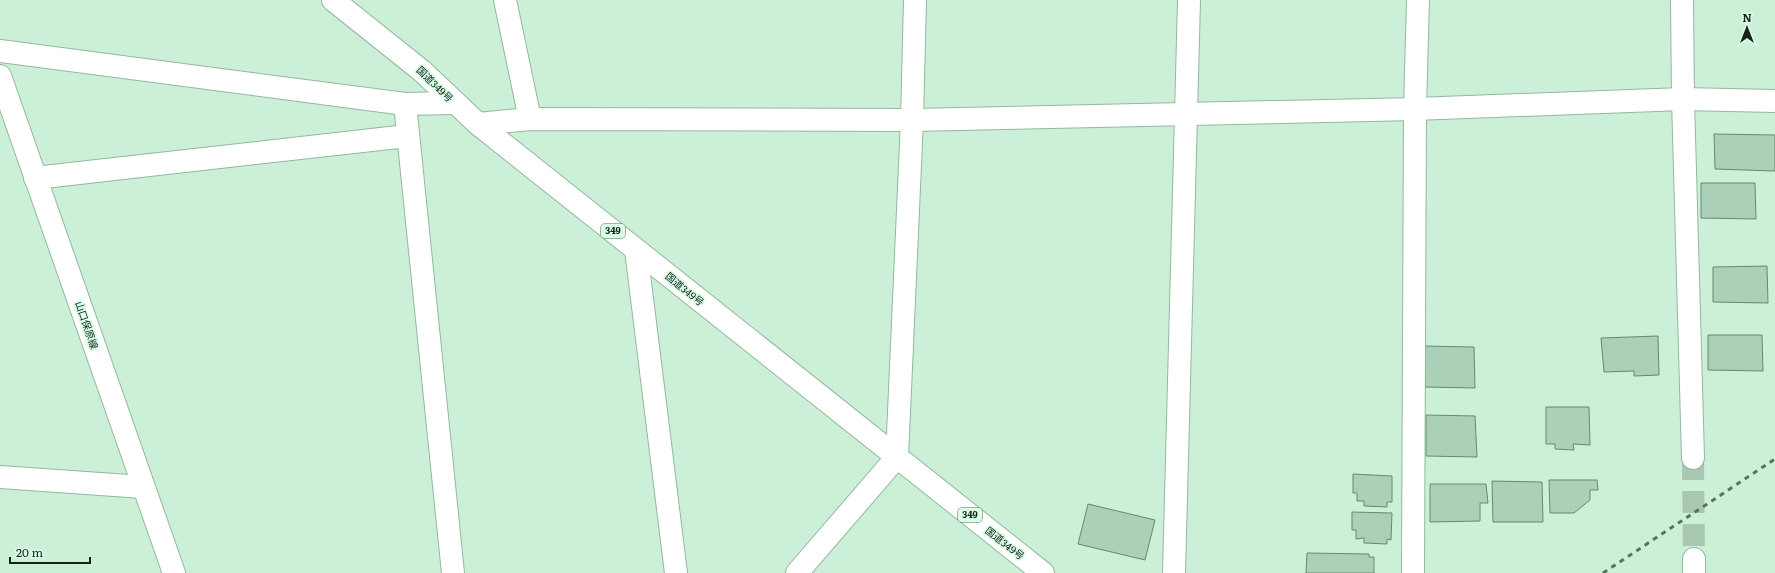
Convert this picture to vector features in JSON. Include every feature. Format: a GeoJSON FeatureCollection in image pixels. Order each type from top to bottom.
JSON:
{"type":"FeatureCollection","features":[{"type":"Feature","properties":{"kind":"main road","name":"国道349号"},"geometry":{"type":"LineString","coordinates":[[333,0],[422,71],[453,102],[478,124],[1043,573]]}},
{"type":"Feature","properties":{"kind":"main road"},"geometry":{"type":"LineString","coordinates":[[505,0],[530,119]]}},
{"type":"Feature","properties":{"kind":"main road"},"geometry":{"type":"LineString","coordinates":[[797,573],[896,457],[912,120],[915,0]]}},
{"type":"Feature","properties":{"kind":"main road"},"geometry":{"type":"LineString","coordinates":[[1174,573],[1189,0]]}},
{"type":"Feature","properties":{"kind":"main road"},"geometry":{"type":"LineString","coordinates":[[1413,573],[1415,109],[1418,0]]}},
{"type":"Feature","properties":{"kind":"main road"},"geometry":{"type":"LineString","coordinates":[[1682,0],[1683,99],[1693,458]]}},
{"type":"Feature","properties":{"kind":"main road"},"geometry":{"type":"LineString","coordinates":[[0,51],[405,104],[453,102]]}},
{"type":"Feature","properties":{"kind":"main road","name":"山口保原線"},"geometry":{"type":"LineString","coordinates":[[0,76],[174,573]]}},
{"type":"Feature","properties":{"kind":"main road"},"geometry":{"type":"LineString","coordinates":[[478,124],[530,119],[912,120],[1415,109],[1683,99],[1775,101]]}},
{"type":"Feature","properties":{"kind":"main road"},"geometry":{"type":"LineString","coordinates":[[405,104],[407,136],[453,573]]}},
{"type":"Feature","properties":{"kind":"main road"},"geometry":{"type":"LineString","coordinates":[[35,178],[407,136]]}},
{"type":"Feature","properties":{"kind":"main road"},"geometry":{"type":"LineString","coordinates":[[636,250],[676,573]]}},
{"type":"Feature","properties":{"kind":"main road"},"geometry":{"type":"LineString","coordinates":[[0,477],[144,487]]}},
{"type":"Feature","properties":{"kind":"building"},"geometry":{"type":"Polygon","coordinates":[[[1714,134],[1775,135],[1775,171],[1715,169],[1714,134]]]}},
{"type":"Feature","properties":{"kind":"building"},"geometry":{"type":"Polygon","coordinates":[[[1701,183],[1755,183],[1756,219],[1701,218],[1701,183]]]}},
{"type":"Feature","properties":{"kind":"building"},"geometry":{"type":"Polygon","coordinates":[[[1767,266],[1768,303],[1713,302],[1713,267],[1767,266]]]}},
{"type":"Feature","properties":{"kind":"building"},"geometry":{"type":"Polygon","coordinates":[[[1708,335],[1762,335],[1763,371],[1708,370],[1708,335]]]}},
{"type":"Feature","properties":{"kind":"building"},"geometry":{"type":"Polygon","coordinates":[[[1658,336],[1659,375],[1634,376],[1634,371],[1604,372],[1601,338],[1658,336]]]}},
{"type":"Feature","properties":{"kind":"building"},"geometry":{"type":"Polygon","coordinates":[[[1424,346],[1474,347],[1475,388],[1425,387],[1424,346]]]}},
{"type":"Feature","properties":{"kind":"building"},"geometry":{"type":"Polygon","coordinates":[[[1546,407],[1589,407],[1590,445],[1573,444],[1574,450],[1555,449],[1555,444],[1546,444],[1546,407]]]}},
{"type":"Feature","properties":{"kind":"building"},"geometry":{"type":"Polygon","coordinates":[[[1426,415],[1475,416],[1477,457],[1426,456],[1426,415]]]}},
{"type":"Feature","properties":{"kind":"building"},"geometry":{"type":"Polygon","coordinates":[[[1353,474],[1392,476],[1392,502],[1387,502],[1387,507],[1364,506],[1364,501],[1357,501],[1357,493],[1353,493],[1353,474]]]}},
{"type":"Feature","properties":{"kind":"building"},"geometry":{"type":"Polygon","coordinates":[[[1549,480],[1597,480],[1598,490],[1590,490],[1590,500],[1574,513],[1550,513],[1549,480]]]}},
{"type":"Feature","properties":{"kind":"building"},"geometry":{"type":"Polygon","coordinates":[[[1492,481],[1542,482],[1543,522],[1493,522],[1492,481]]]}},
{"type":"Feature","properties":{"kind":"building"},"geometry":{"type":"Polygon","coordinates":[[[1430,484],[1486,484],[1488,503],[1480,503],[1480,521],[1430,522],[1430,484]]]}},
{"type":"Feature","properties":{"kind":"building"},"geometry":{"type":"Polygon","coordinates":[[[1088,504],[1155,520],[1145,560],[1078,544],[1088,504]]]}},
{"type":"Feature","properties":{"kind":"building"},"geometry":{"type":"Polygon","coordinates":[[[1352,512],[1392,513],[1391,540],[1387,539],[1387,544],[1364,543],[1364,538],[1356,539],[1356,530],[1352,530],[1352,512]]]}},
{"type":"Feature","properties":{"kind":"building"},"geometry":{"type":"Polygon","coordinates":[[[1307,553],[1369,554],[1369,557],[1374,557],[1374,573],[1306,573],[1307,553]]]}},
{"type":"Feature","properties":{"kind":"tunnel"},"geometry":{"type":"LineString","coordinates":[[1693,458],[1694,559]]}},
{"type":"Feature","properties":{"kind":"railway"},"geometry":{"type":"LineString","coordinates":[[1603,573],[1775,459]]}}]}
